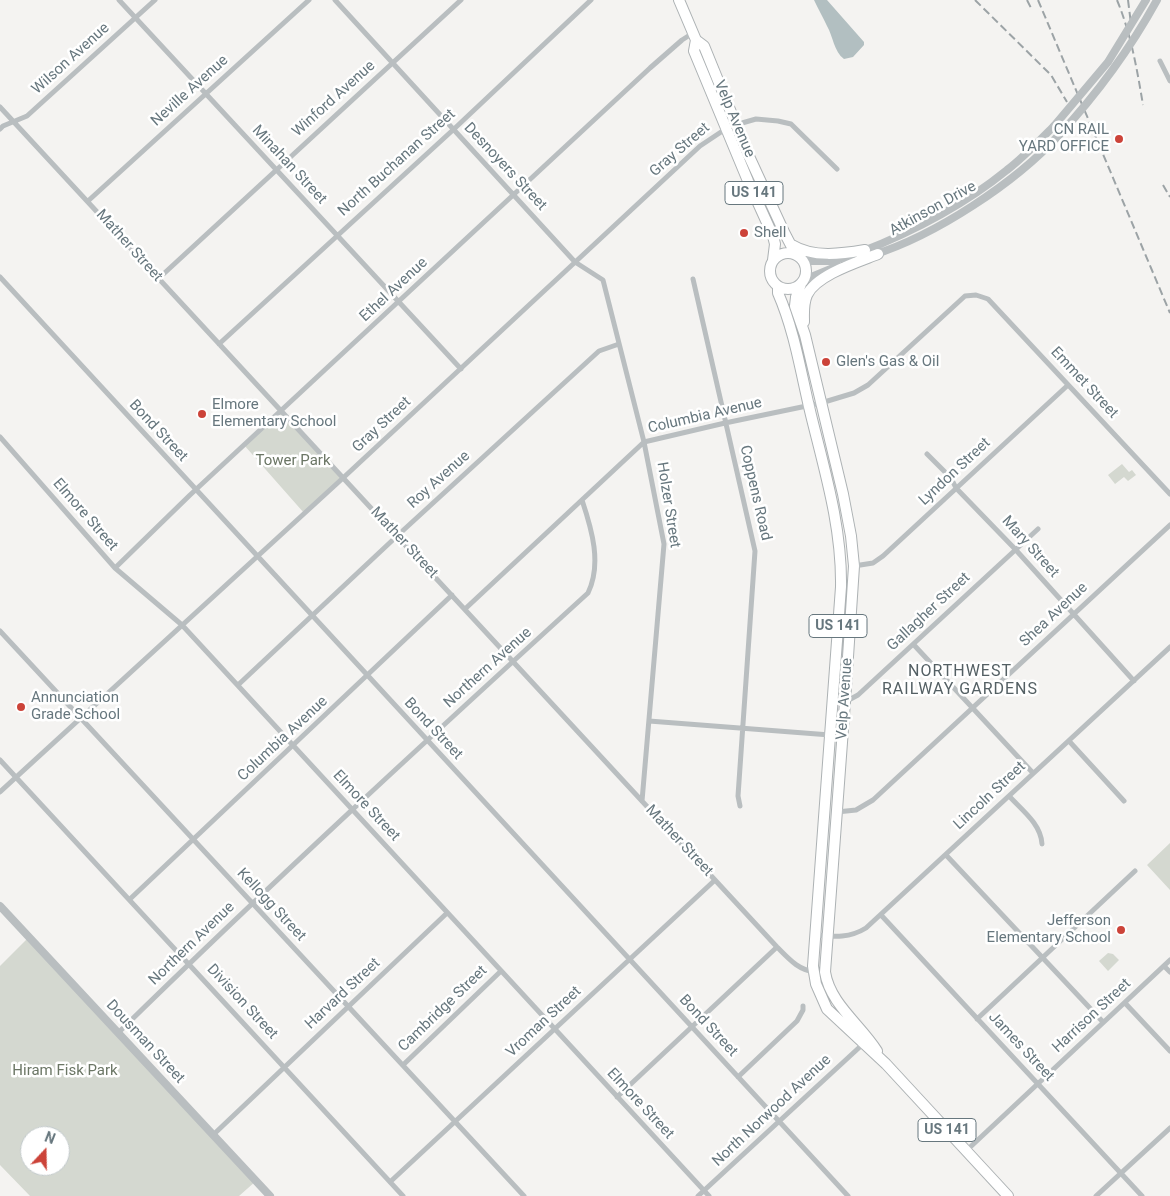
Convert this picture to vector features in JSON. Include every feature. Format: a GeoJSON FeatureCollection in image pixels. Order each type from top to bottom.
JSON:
{"type":"FeatureCollection","features":[{"type":"Feature","properties":{"kind":"main road","name":"Velp Avenue"},"geometry":{"type":"LineString","coordinates":[[679,0],[694,37],[694,51],[735,125],[784,232],[800,258]]}},
{"type":"Feature","properties":{"kind":"main road","name":"Velp Avenue"},"geometry":{"type":"LineString","coordinates":[[735,125],[748,181],[773,236],[775,244],[773,260]]}},
{"type":"Feature","properties":{"kind":"main road"},"geometry":{"type":"LineString","coordinates":[[792,245],[806,251],[832,254],[865,250]]}},
{"type":"Feature","properties":{"kind":"main road"},"geometry":{"type":"LineString","coordinates":[[784,253],[800,258],[806,270],[803,282],[790,290],[778,287],[771,280],[769,274],[770,266],[778,256],[784,253]]}},
{"type":"Feature","properties":{"kind":"main road"},"geometry":{"type":"LineString","coordinates":[[806,336],[804,306],[807,294],[811,288],[826,277],[878,254]]}},
{"type":"Feature","properties":{"kind":"main road","name":"Velp Avenue"},"geometry":{"type":"LineString","coordinates":[[803,282],[796,297],[795,306],[806,336],[850,525],[854,566],[846,702],[825,972]]}},
{"type":"Feature","properties":{"kind":"main road","name":"Velp Avenue"},"geometry":{"type":"LineString","coordinates":[[778,287],[778,293],[793,336],[836,519],[840,544],[841,587],[813,972]]}},
{"type":"Feature","properties":{"kind":"main road","name":"US 141"},"geometry":{"type":"LineString","coordinates":[[813,972],[816,984],[828,1009],[886,1064],[1008,1196]]}},
{"type":"Feature","properties":{"kind":"main road","name":"US 141"},"geometry":{"type":"LineString","coordinates":[[825,972],[827,982],[836,999],[875,1047],[886,1064]]}},
{"type":"Feature","properties":{"kind":"street","name":"Minahan Street"},"geometry":{"type":"LineString","coordinates":[[120,0],[461,369]]}},
{"type":"Feature","properties":{"kind":"street","name":"Wilson Avenue"},"geometry":{"type":"LineString","coordinates":[[0,129],[26,116],[155,0]]}},
{"type":"Feature","properties":{"kind":"street","name":"Neville Avenue"},"geometry":{"type":"LineString","coordinates":[[88,201],[309,0]]}},
{"type":"Feature","properties":{"kind":"street","name":"Desnoyers Street"},"geometry":{"type":"LineString","coordinates":[[334,0],[576,262]]}},
{"type":"Feature","properties":{"kind":"street","name":"Winford Avenue"},"geometry":{"type":"LineString","coordinates":[[158,279],[461,0]]}},
{"type":"Feature","properties":{"kind":"street","name":"North Buchanan Street"},"geometry":{"type":"LineString","coordinates":[[220,344],[591,0]]}},
{"type":"Feature","properties":{"kind":"street","name":"Atkinson Drive"},"geometry":{"type":"LineString","coordinates":[[800,258],[831,261],[865,250],[926,222],[970,196],[1006,171],[1054,126],[1108,62],[1146,0]]}},
{"type":"Feature","properties":{"kind":"street","name":"Atkinson Drive"},"geometry":{"type":"LineString","coordinates":[[803,282],[832,268],[878,254],[925,233],[982,199],[1014,176],[1047,148],[1083,108],[1140,30],[1156,0]]}},
{"type":"Feature","properties":{"kind":"street","name":"Ethel Avenue"},"geometry":{"type":"LineString","coordinates":[[115,568],[196,490],[650,68],[694,37]]}},
{"type":"Feature","properties":{"kind":"street"},"geometry":{"type":"LineString","coordinates":[[1160,61],[1170,81]]}},
{"type":"Feature","properties":{"kind":"street","name":"Mather Street"},"geometry":{"type":"LineString","coordinates":[[0,106],[158,279],[797,967],[813,972],[825,972]]}},
{"type":"Feature","properties":{"kind":"street"},"geometry":{"type":"LineString","coordinates":[[735,125],[756,119],[792,124],[837,170]]}},
{"type":"Feature","properties":{"kind":"street","name":"Gray Street"},"geometry":{"type":"LineString","coordinates":[[0,792],[343,478],[700,146],[735,125]]}},
{"type":"Feature","properties":{"kind":"street","name":"Holzer Street"},"geometry":{"type":"LineString","coordinates":[[576,262],[603,280],[644,442],[664,544],[642,801]]}},
{"type":"Feature","properties":{"kind":"street","name":"Bond Street"},"geometry":{"type":"LineString","coordinates":[[0,277],[848,1196]]}},
{"type":"Feature","properties":{"kind":"street","name":"Coppens Road"},"geometry":{"type":"LineString","coordinates":[[693,279],[755,551],[738,796],[740,806]]}},
{"type":"Feature","properties":{"kind":"street","name":"Columbia Avenue"},"geometry":{"type":"LineString","coordinates":[[465,609],[644,442],[809,406],[854,393],[868,385],[965,296],[976,295]]}},
{"type":"Feature","properties":{"kind":"street","name":"Emmet Street"},"geometry":{"type":"LineString","coordinates":[[976,295],[988,299],[1170,494]]}},
{"type":"Feature","properties":{"kind":"street","name":"Roy Avenue"},"geometry":{"type":"LineString","coordinates":[[238,685],[599,351],[619,344]]}},
{"type":"Feature","properties":{"kind":"street","name":"Lyndon Street"},"geometry":{"type":"LineString","coordinates":[[854,566],[869,564],[883,556],[1068,385]]}},
{"type":"Feature","properties":{"kind":"street","name":"Elmore Street"},"geometry":{"type":"LineString","coordinates":[[0,437],[115,568],[182,625],[709,1196]]}},
{"type":"Feature","properties":{"kind":"street","name":"Mary Street"},"geometry":{"type":"LineString","coordinates":[[926,454],[951,478],[956,488],[1015,549],[1134,681]]}},
{"type":"Feature","properties":{"kind":"street","name":"Northern Avenue"},"geometry":{"type":"LineString","coordinates":[[118,1033],[189,963],[352,810],[588,593],[593,582],[595,555],[582,500]]}},
{"type":"Feature","properties":{"kind":"street","name":"Shea Avenue"},"geometry":{"type":"LineString","coordinates":[[838,812],[856,810],[868,804],[1170,525]]}},
{"type":"Feature","properties":{"kind":"street","name":"Gallagher Street"},"geometry":{"type":"LineString","coordinates":[[846,702],[858,695],[914,645],[1038,529]]}},
{"type":"Feature","properties":{"kind":"street","name":"Columbia Avenue"},"geometry":{"type":"LineString","coordinates":[[130,899],[452,596]]}},
{"type":"Feature","properties":{"kind":"street","name":"Kellogg Street"},"geometry":{"type":"LineString","coordinates":[[0,631],[524,1196]]}},
{"type":"Feature","properties":{"kind":"street"},"geometry":{"type":"LineString","coordinates":[[914,645],[1033,773]]}},
{"type":"Feature","properties":{"kind":"street","name":"Lincoln Street"},"geometry":{"type":"LineString","coordinates":[[816,935],[844,936],[854,934],[866,928],[1170,647]]}},
{"type":"Feature","properties":{"kind":"street"},"geometry":{"type":"LineString","coordinates":[[832,703],[846,702]]}},
{"type":"Feature","properties":{"kind":"street"},"geometry":{"type":"LineString","coordinates":[[649,721],[842,736]]}},
{"type":"Feature","properties":{"kind":"street"},"geometry":{"type":"LineString","coordinates":[[1069,741],[1124,801]]}},
{"type":"Feature","properties":{"kind":"street","name":"Division Street"},"geometry":{"type":"LineString","coordinates":[[0,760],[285,1066],[403,1196]]}},
{"type":"Feature","properties":{"kind":"street"},"geometry":{"type":"LineString","coordinates":[[1009,796],[1037,826],[1041,834],[1042,844]]}},
{"type":"Feature","properties":{"kind":"street"},"geometry":{"type":"LineString","coordinates":[[946,855],[1104,1022]]}},
{"type":"Feature","properties":{"kind":"street"},"geometry":{"type":"LineString","coordinates":[[977,1019],[1135,871]]}},
{"type":"Feature","properties":{"kind":"street","name":"Vroman Street"},"geometry":{"type":"LineString","coordinates":[[390,1182],[715,880]]}},
{"type":"Feature","properties":{"kind":"street","name":"Dousman Street"},"geometry":{"type":"LineString","coordinates":[[0,906],[270,1196]]}},
{"type":"Feature","properties":{"kind":"street","name":"Harvard Street"},"geometry":{"type":"LineString","coordinates":[[213,1135],[447,913]]}},
{"type":"Feature","properties":{"kind":"street","name":"James Street"},"geometry":{"type":"LineString","coordinates":[[881,915],[1142,1196]]}},
{"type":"Feature","properties":{"kind":"street"},"geometry":{"type":"LineString","coordinates":[[617,1097],[777,946]]}},
{"type":"Feature","properties":{"kind":"street","name":"Harrison Street"},"geometry":{"type":"LineString","coordinates":[[966,1151],[1170,960]]}},
{"type":"Feature","properties":{"kind":"street"},"geometry":{"type":"LineString","coordinates":[[1164,966],[1170,972]]}},
{"type":"Feature","properties":{"kind":"street","name":"Cambridge Street"},"geometry":{"type":"LineString","coordinates":[[402,1065],[501,971]]}},
{"type":"Feature","properties":{"kind":"street"},"geometry":{"type":"LineString","coordinates":[[1126,1003],[1170,1051]]}},
{"type":"Feature","properties":{"kind":"street"},"geometry":{"type":"LineString","coordinates":[[738,1077],[797,1021],[802,1013],[803,1006]]}},
{"type":"Feature","properties":{"kind":"street","name":"North Norwood Avenue"},"geometry":{"type":"LineString","coordinates":[[698,1196],[863,1044]]}},
{"type":"Feature","properties":{"kind":"street"},"geometry":{"type":"LineString","coordinates":[[1096,1196],[1170,1128]]}},
{"type":"Feature","properties":{"kind":"green space","name":"Tower Park"},"geometry":{"type":"Polygon","coordinates":[[[281,411],[343,478],[304,513],[244,445],[281,411]]]}},
{"type":"Feature","properties":{"kind":"green space"},"geometry":{"type":"Polygon","coordinates":[[[1122,464],[1129,472],[1132,470],[1136,475],[1128,481],[1124,477],[1115,484],[1108,475],[1122,464]]]}},
{"type":"Feature","properties":{"kind":"green space"},"geometry":{"type":"Polygon","coordinates":[[[1170,843],[1170,890],[1147,865],[1170,843]]]}},
{"type":"Feature","properties":{"kind":"green space","name":"Hiram Fisk Park"},"geometry":{"type":"Polygon","coordinates":[[[29,937],[256,1181],[239,1196],[30,1196],[0,1165],[0,966],[29,937]]]}},
{"type":"Feature","properties":{"kind":"green space"},"geometry":{"type":"Polygon","coordinates":[[[1108,953],[1113,954],[1119,960],[1108,971],[1099,961],[1108,953]]]}},
{"type":"Feature","properties":{"kind":"shaded area"},"geometry":{"type":"Polygon","coordinates":[[[814,0],[827,0],[864,42],[864,45],[853,57],[844,59],[838,52],[814,0]]]}},
{"type":"Feature","properties":{"kind":"railway"},"geometry":{"type":"LineString","coordinates":[[975,0],[1051,75],[1067,102]]}},
{"type":"Feature","properties":{"kind":"railway"},"geometry":{"type":"LineString","coordinates":[[1027,0],[1031,8]]}},
{"type":"Feature","properties":{"kind":"railway"},"geometry":{"type":"LineString","coordinates":[[1038,0],[1170,313]]}},
{"type":"Feature","properties":{"kind":"railway"},"geometry":{"type":"LineString","coordinates":[[1117,0],[1130,39],[1143,105]]}},
{"type":"Feature","properties":{"kind":"railway"},"geometry":{"type":"LineString","coordinates":[[1128,0],[1131,24]]}},
{"type":"Feature","properties":{"kind":"railway"},"geometry":{"type":"LineString","coordinates":[[1163,185],[1170,197]]}},
{"type":"Feature","properties":{"kind":"place","name":"CN RAIL YARD OFFICE"},"geometry":{"type":"Point","coordinates":[1119,139]}},
{"type":"Feature","properties":{"kind":"place","name":"Shell"},"geometry":{"type":"Point","coordinates":[744,233]}},
{"type":"Feature","properties":{"kind":"place","name":"Glen's Gas & Oil"},"geometry":{"type":"Point","coordinates":[826,362]}},
{"type":"Feature","properties":{"kind":"place","name":"Elmore Elementary School"},"geometry":{"type":"Point","coordinates":[202,414]}},
{"type":"Feature","properties":{"kind":"place","name":"Annunciation Grade School"},"geometry":{"type":"Point","coordinates":[21,707]}},
{"type":"Feature","properties":{"kind":"place","name":"Jefferson Elementary School"},"geometry":{"type":"Point","coordinates":[1121,930]}},
{"type":"Feature","properties":{"kind":"district","name":"NORTHWEST RAILWAY GARDENS"},"geometry":{"type":"Point","coordinates":[960,681]}}]}
